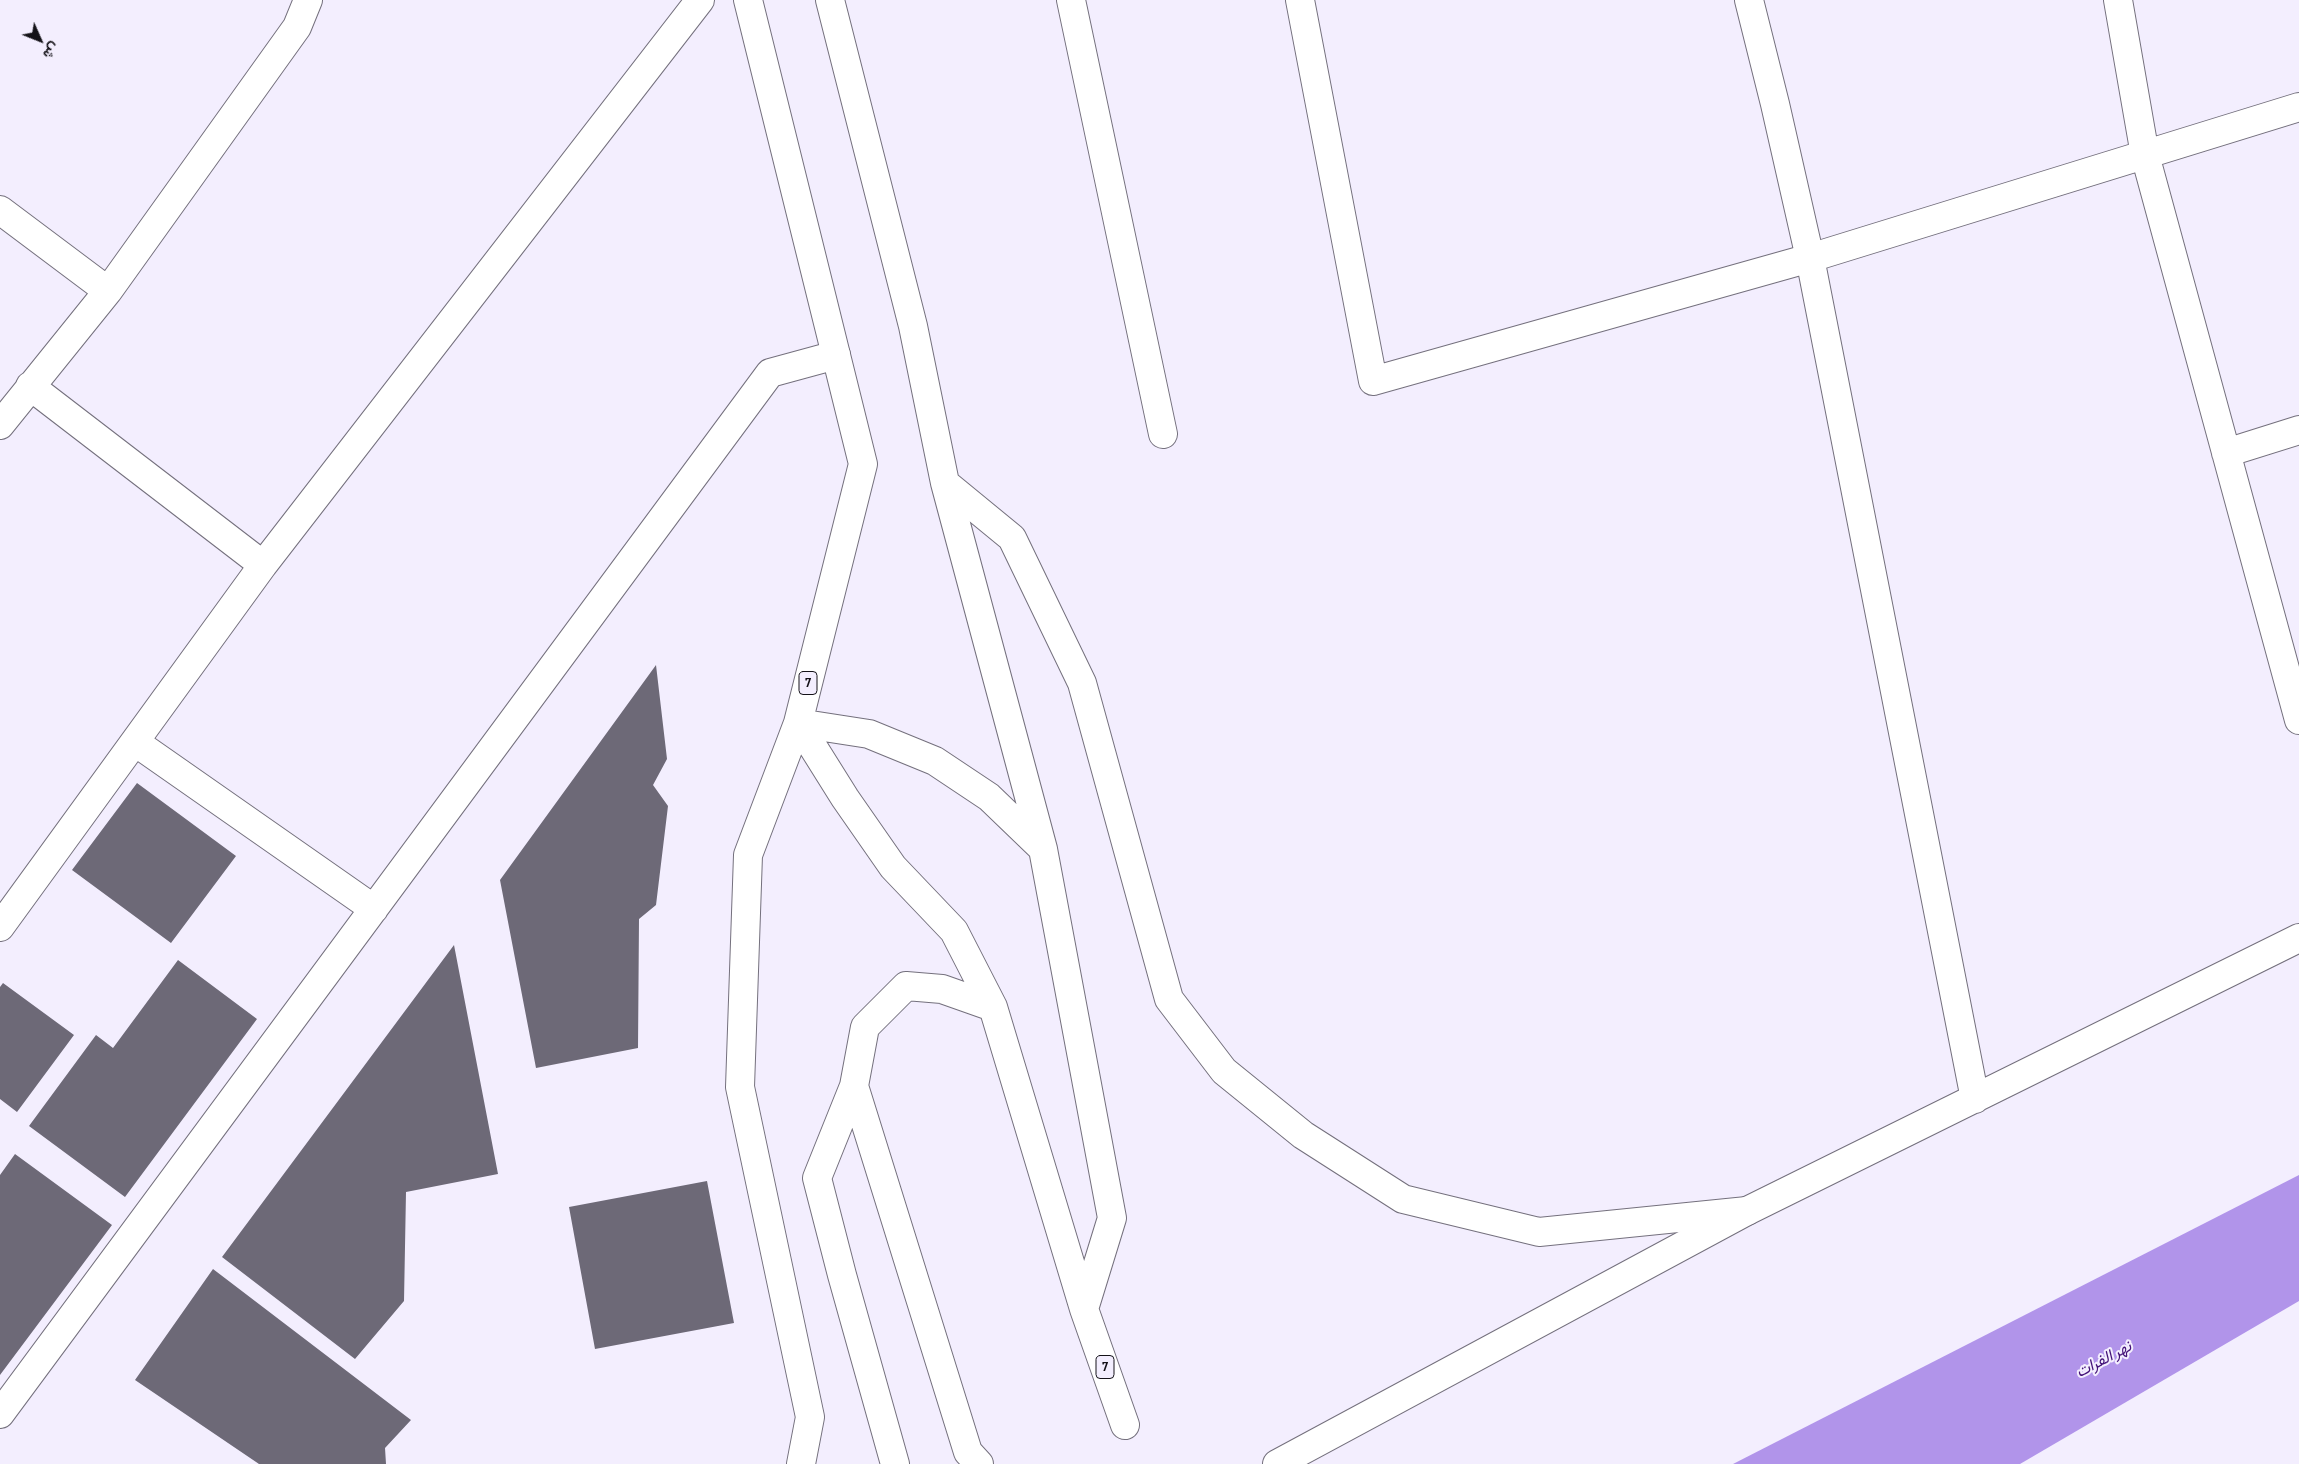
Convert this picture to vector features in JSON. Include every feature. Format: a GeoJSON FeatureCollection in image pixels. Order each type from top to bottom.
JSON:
{"type":"FeatureCollection","features":[{"type":"Feature","properties":{"kind":"street"},"geometry":{"type":"LineString","coordinates":[[0,424],[108,290],[297,27],[308,0]]}},
{"type":"Feature","properties":{"kind":"street"},"geometry":{"type":"LineString","coordinates":[[0,927],[264,565],[700,0]]}},
{"type":"Feature","properties":{"kind":"street","name":"7"},"geometry":{"type":"LineString","coordinates":[[748,0],[863,464],[798,723],[845,798],[893,867],[954,931],[994,1007],[1084,1310],[1125,1424]]}},
{"type":"Feature","properties":{"kind":"street"},"geometry":{"type":"LineString","coordinates":[[830,0],[913,326],[945,483],[1043,849],[1112,1218],[1084,1310]]}},
{"type":"Feature","properties":{"kind":"street"},"geometry":{"type":"LineString","coordinates":[[1070,0],[1163,434]]}},
{"type":"Feature","properties":{"kind":"street"},"geometry":{"type":"LineString","coordinates":[[1300,0],[1373,381],[1810,258],[2299,107]]}},
{"type":"Feature","properties":{"kind":"street"},"geometry":{"type":"LineString","coordinates":[[1748,0],[1775,104],[1810,258],[1975,1099]]}},
{"type":"Feature","properties":{"kind":"street"},"geometry":{"type":"LineString","coordinates":[[2118,0],[2145,155],[2299,720]]}},
{"type":"Feature","properties":{"kind":"street"},"geometry":{"type":"LineString","coordinates":[[0,210],[108,290]]}},
{"type":"Feature","properties":{"kind":"street"},"geometry":{"type":"LineString","coordinates":[[0,1414],[770,373],[836,355]]}},
{"type":"Feature","properties":{"kind":"street"},"geometry":{"type":"LineString","coordinates":[[30,386],[264,565]]}},
{"type":"Feature","properties":{"kind":"street"},"geometry":{"type":"LineString","coordinates":[[2226,453],[2299,430]]}},
{"type":"Feature","properties":{"kind":"street"},"geometry":{"type":"LineString","coordinates":[[945,483],[1012,538],[1082,683],[1169,999],[1224,1071],[1303,1134],[1403,1200],[1539,1232],[1747,1211]]}},
{"type":"Feature","properties":{"kind":"street"},"geometry":{"type":"LineString","coordinates":[[801,1464],[810,1416],[740,1087],[748,855],[798,723],[869,734],[935,761],[988,797],[1043,849]]}},
{"type":"Feature","properties":{"kind":"street"},"geometry":{"type":"LineString","coordinates":[[135,742],[374,909]]}},
{"type":"Feature","properties":{"kind":"street"},"geometry":{"type":"LineString","coordinates":[[1277,1464],[1747,1211],[2299,938]]}},
{"type":"Feature","properties":{"kind":"street"},"geometry":{"type":"LineString","coordinates":[[895,1464],[817,1178],[854,1086],[865,1026],[906,986],[942,989],[994,1007]]}},
{"type":"Feature","properties":{"kind":"street"},"geometry":{"type":"LineString","coordinates":[[854,1086],[968,1452],[979,1464]]}},
{"type":"Feature","properties":{"kind":"water","name":"نهر الفرات"},"geometry":{"type":"Polygon","coordinates":[[[2299,1175],[2299,1301],[2020,1464],[1733,1464],[2299,1175]]]}},
{"type":"Feature","properties":{"kind":"building"},"geometry":{"type":"Polygon","coordinates":[[[656,665],[667,759],[653,785],[668,806],[656,905],[639,919],[638,1048],[536,1068],[500,880],[656,665]]]}},
{"type":"Feature","properties":{"kind":"building"},"geometry":{"type":"Polygon","coordinates":[[[137,783],[236,856],[171,943],[72,870],[137,783]]]}},
{"type":"Feature","properties":{"kind":"building"},"geometry":{"type":"Polygon","coordinates":[[[454,945],[498,1174],[406,1192],[404,1301],[355,1359],[222,1257],[454,945]]]}},
{"type":"Feature","properties":{"kind":"building"},"geometry":{"type":"Polygon","coordinates":[[[178,960],[257,1019],[125,1197],[29,1126],[96,1035],[113,1048],[178,960]]]}},
{"type":"Feature","properties":{"kind":"building"},"geometry":{"type":"Polygon","coordinates":[[[3,983],[74,1035],[17,1112],[0,1099],[0,987],[3,983]]]}},
{"type":"Feature","properties":{"kind":"building"},"geometry":{"type":"Polygon","coordinates":[[[15,1154],[112,1225],[0,1375],[0,1175],[15,1154]]]}},
{"type":"Feature","properties":{"kind":"building"},"geometry":{"type":"Polygon","coordinates":[[[707,1181],[734,1323],[595,1349],[569,1207],[707,1181]]]}},
{"type":"Feature","properties":{"kind":"building"},"geometry":{"type":"Polygon","coordinates":[[[213,1269],[411,1420],[385,1448],[386,1464],[259,1464],[135,1380],[213,1269]]]}}]}
